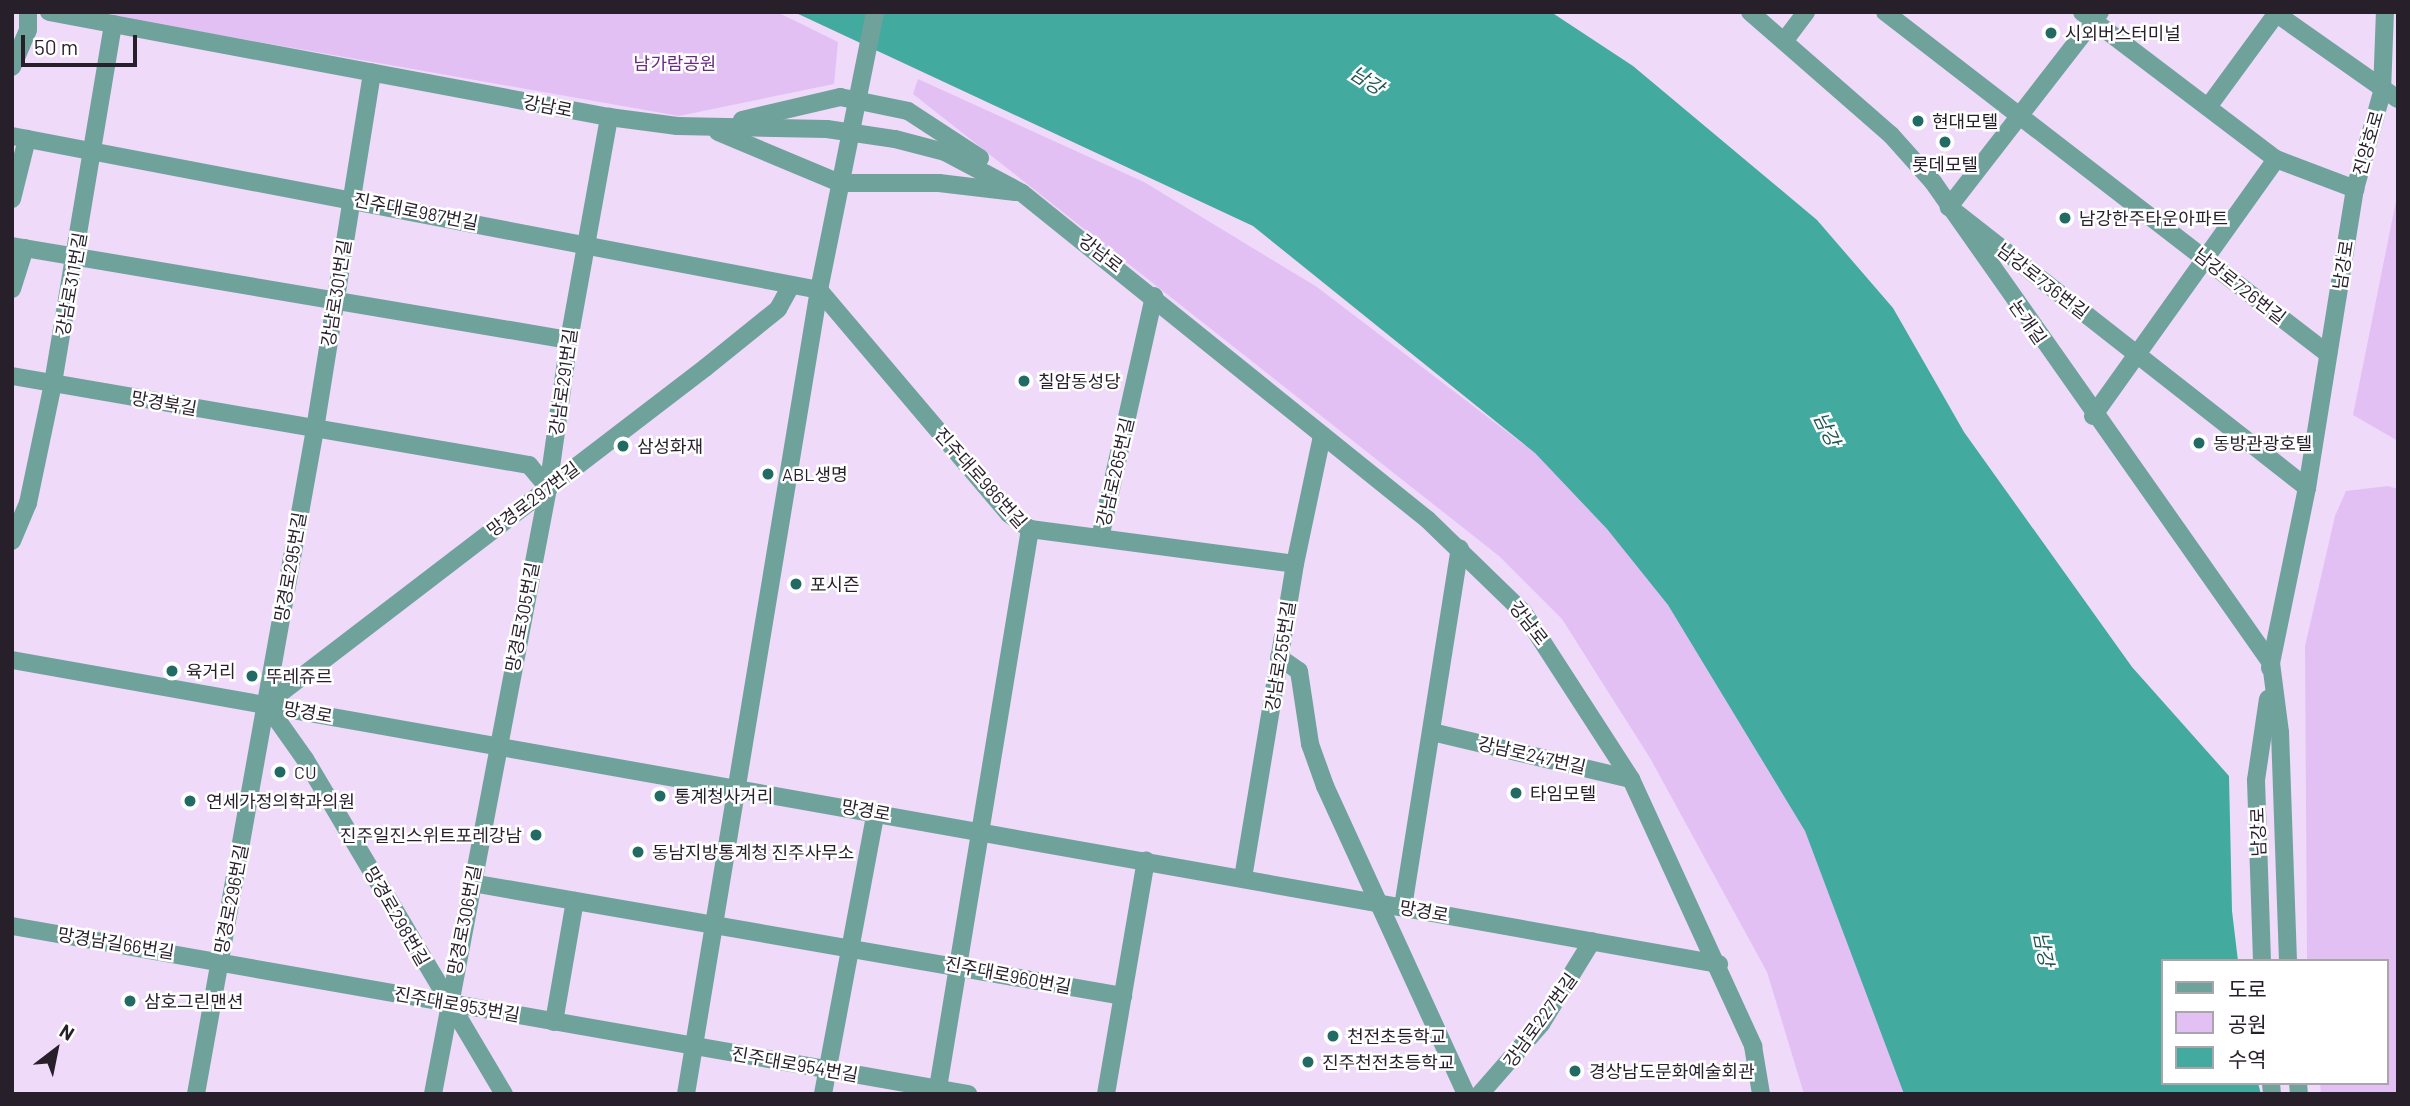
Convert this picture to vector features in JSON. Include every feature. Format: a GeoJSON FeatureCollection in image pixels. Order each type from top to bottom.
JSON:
{"type":"FeatureCollection","features":[{"type":"Feature","properties":{"kind":"street"},"geometry":{"type":"LineString","coordinates":[[12,67],[28,30],[28,12]]}},
{"type":"Feature","properties":{"kind":"street","name":"강남로"},"geometry":{"type":"LineString","coordinates":[[49,12],[609,117],[709,128],[827,129],[895,139],[945,152],[1022,193],[1154,296],[1460,548],[1523,612],[1631,779],[1719,964],[1753,1046],[1761,1094]]}},
{"type":"Feature","properties":{"kind":"street"},"geometry":{"type":"LineString","coordinates":[[686,1094],[717,925],[819,290],[875,12]]}},
{"type":"Feature","properties":{"kind":"street","name":"논개길"},"geometry":{"type":"LineString","coordinates":[[1751,12],[1891,135],[1949,207],[2093,416],[2270,663]]}},
{"type":"Feature","properties":{"kind":"street"},"geometry":{"type":"LineString","coordinates":[[1785,40],[1806,12]]}},
{"type":"Feature","properties":{"kind":"street","name":"남강로726번길"},"geometry":{"type":"LineString","coordinates":[[1885,12],[2328,354]]}},
{"type":"Feature","properties":{"kind":"street","name":"진양호로"},"geometry":{"type":"LineString","coordinates":[[2355,189],[2390,96],[2385,12]]}},
{"type":"Feature","properties":{"kind":"street"},"geometry":{"type":"LineString","coordinates":[[2208,107],[2275,13],[2390,96]]}},
{"type":"Feature","properties":{"kind":"street"},"geometry":{"type":"LineString","coordinates":[[1949,207],[2091,15],[2276,159],[2355,189]]}},
{"type":"Feature","properties":{"kind":"street","name":"강남로311번길"},"geometry":{"type":"LineString","coordinates":[[12,541],[28,503],[53,383],[113,24]]}},
{"type":"Feature","properties":{"kind":"street","name":"강남로301번길"},"geometry":{"type":"LineString","coordinates":[[315,429],[372,73]]}},
{"type":"Feature","properties":{"kind":"street"},"geometry":{"type":"LineString","coordinates":[[709,128],[841,97],[908,111],[1006,175],[1022,193]]}},
{"type":"Feature","properties":{"kind":"street","name":"강남로291번길"},"geometry":{"type":"LineString","coordinates":[[548,488],[569,340],[609,117]]}},
{"type":"Feature","properties":{"kind":"street"},"geometry":{"type":"LineString","coordinates":[[709,128],[840,183],[939,183],[1022,193]]}},
{"type":"Feature","properties":{"kind":"street"},"geometry":{"type":"LineString","coordinates":[[12,199],[20,138]]}},
{"type":"Feature","properties":{"kind":"street","name":"진주대로987번길"},"geometry":{"type":"LineString","coordinates":[[20,138],[93,149],[819,290]]}},
{"type":"Feature","properties":{"kind":"street"},"geometry":{"type":"LineString","coordinates":[[2093,416],[2276,159]]}},
{"type":"Feature","properties":{"kind":"street","name":"남강로"},"geometry":{"type":"LineString","coordinates":[[2262,959],[2256,779],[2266,734],[2270,663],[2307,488],[2355,189]]}},
{"type":"Feature","properties":{"kind":"street","name":"남강로736번길"},"geometry":{"type":"LineString","coordinates":[[1949,207],[2307,488]]}},
{"type":"Feature","properties":{"kind":"street"},"geometry":{"type":"LineString","coordinates":[[12,289],[18,247],[569,340]]}},
{"type":"Feature","properties":{"kind":"street","name":"망경로297번길"},"geometry":{"type":"LineString","coordinates":[[266,704],[778,309],[791,286]]}},
{"type":"Feature","properties":{"kind":"street","name":"진주대로986번길"},"geometry":{"type":"LineString","coordinates":[[819,290],[1000,503],[1030,529],[937,1091]]}},
{"type":"Feature","properties":{"kind":"street","name":"강남로265번길"},"geometry":{"type":"LineString","coordinates":[[1154,296],[1100,538],[1295,564]]}},
{"type":"Feature","properties":{"kind":"street","name":"망경북길"},"geometry":{"type":"LineString","coordinates":[[12,376],[315,429]]}},
{"type":"Feature","properties":{"kind":"street"},"geometry":{"type":"LineString","coordinates":[[315,429],[529,466],[548,488]]}},
{"type":"Feature","properties":{"kind":"street","name":"망경로295번길"},"geometry":{"type":"LineString","coordinates":[[266,704],[315,429]]}},
{"type":"Feature","properties":{"kind":"street","name":"강남로255번길"},"geometry":{"type":"LineString","coordinates":[[1243,878],[1295,564],[1322,436]]}},
{"type":"Feature","properties":{"kind":"street","name":"망경로305번길"},"geometry":{"type":"LineString","coordinates":[[496,746],[548,488]]}},
{"type":"Feature","properties":{"kind":"street"},"geometry":{"type":"LineString","coordinates":[[1030,529],[1100,538]]}},
{"type":"Feature","properties":{"kind":"street"},"geometry":{"type":"LineString","coordinates":[[1404,907],[1460,548]]}},
{"type":"Feature","properties":{"kind":"street"},"geometry":{"type":"LineString","coordinates":[[1279,657],[1299,671],[1314,754],[1466,1094]]}},
{"type":"Feature","properties":{"kind":"street","name":"망경로"},"geometry":{"type":"LineString","coordinates":[[12,660],[876,811],[1719,964]]}},
{"type":"Feature","properties":{"kind":"street","name":"남강로"},"geometry":{"type":"LineString","coordinates":[[2270,663],[2280,732],[2288,959]]}},
{"type":"Feature","properties":{"kind":"street","name":"망경로296번길"},"geometry":{"type":"LineString","coordinates":[[196,1094],[266,704]]}},
{"type":"Feature","properties":{"kind":"street","name":"망경로298번길"},"geometry":{"type":"LineString","coordinates":[[266,704],[305,759],[447,1003],[504,1094]]}},
{"type":"Feature","properties":{"kind":"street","name":"강남로247번길"},"geometry":{"type":"LineString","coordinates":[[1432,732],[1631,779]]}},
{"type":"Feature","properties":{"kind":"street","name":"망경로306번길"},"geometry":{"type":"LineString","coordinates":[[433,1094],[447,1003],[496,746]]}},
{"type":"Feature","properties":{"kind":"street"},"geometry":{"type":"LineString","coordinates":[[823,1094],[876,811]]}},
{"type":"Feature","properties":{"kind":"street"},"geometry":{"type":"LineString","coordinates":[[1106,1094],[1146,860]]}},
{"type":"Feature","properties":{"kind":"street","name":"진주대로960번길"},"geometry":{"type":"LineString","coordinates":[[472,883],[956,964],[1123,996]]}},
{"type":"Feature","properties":{"kind":"street"},"geometry":{"type":"LineString","coordinates":[[554,1022],[575,901]]}},
{"type":"Feature","properties":{"kind":"street","name":"망경남길66번길"},"geometry":{"type":"LineString","coordinates":[[12,926],[219,960]]}},
{"type":"Feature","properties":{"kind":"street","name":"강남로227번길"},"geometry":{"type":"LineString","coordinates":[[1480,1094],[1509,1066],[1541,1024],[1592,941]]}},
{"type":"Feature","properties":{"kind":"street","name":"진주대로953번길"},"geometry":{"type":"LineString","coordinates":[[219,960],[695,1047]]}},
{"type":"Feature","properties":{"kind":"street","name":"진주대로954번길"},"geometry":{"type":"LineString","coordinates":[[695,1047],[937,1091],[968,1094]]}},
{"type":"Feature","properties":{"kind":"green space","name":"남가람공원"},"geometry":{"type":"Polygon","coordinates":[[[89,12],[777,12],[838,42],[834,84],[679,116],[89,12]]]}},
{"type":"Feature","properties":{"kind":"green space"},"geometry":{"type":"Polygon","coordinates":[[[918,79],[1144,182],[1317,287],[1535,453],[1607,529],[1668,605],[1805,831],[1905,1094],[1804,1094],[1767,972],[1650,758],[1562,619],[1499,556],[913,94],[918,79]]]}},
{"type":"Feature","properties":{"kind":"green space"},"geometry":{"type":"Polygon","coordinates":[[[2398,191],[2398,441],[2353,415],[2398,191]]]}},
{"type":"Feature","properties":{"kind":"green space"},"geometry":{"type":"Polygon","coordinates":[[[2388,486],[2398,489],[2398,1094],[2321,1094],[2320,1085],[2389,1085],[2389,959],[2307,959],[2305,646],[2335,516],[2346,491],[2388,486]]]}},
{"type":"Feature","properties":{"kind":"water","name":"남강"},"geometry":{"type":"Polygon","coordinates":[[[794,12],[1551,12],[1633,66],[1817,220],[1893,308],[1964,432],[2132,667],[2229,776],[2232,911],[2238,959],[2162,959],[2162,1085],[2259,1085],[2261,1094],[1904,1094],[1805,831],[1668,605],[1607,529],[1535,453],[1253,226],[794,12]]]}},
{"type":"Feature","properties":{"kind":"place","name":"시외버스터미널"},"geometry":{"type":"Point","coordinates":[2051,33]}},
{"type":"Feature","properties":{"kind":"place","name":"현대모텔"},"geometry":{"type":"Point","coordinates":[1918,121]}},
{"type":"Feature","properties":{"kind":"place","name":"롯데모텔"},"geometry":{"type":"Point","coordinates":[1945,142]}},
{"type":"Feature","properties":{"kind":"place","name":"남강한주타운아파트"},"geometry":{"type":"Point","coordinates":[2065,218]}},
{"type":"Feature","properties":{"kind":"place","name":"칠암동성당"},"geometry":{"type":"Point","coordinates":[1024,381]}},
{"type":"Feature","properties":{"kind":"place","name":"동방관광호텔"},"geometry":{"type":"Point","coordinates":[2199,443]}},
{"type":"Feature","properties":{"kind":"place","name":"삼성화재"},"geometry":{"type":"Point","coordinates":[623,446]}},
{"type":"Feature","properties":{"kind":"place","name":"ABL생명"},"geometry":{"type":"Point","coordinates":[768,474]}},
{"type":"Feature","properties":{"kind":"place","name":"포시즌"},"geometry":{"type":"Point","coordinates":[796,584]}},
{"type":"Feature","properties":{"kind":"place","name":"육거리"},"geometry":{"type":"Point","coordinates":[172,671]}},
{"type":"Feature","properties":{"kind":"place","name":"뚜레쥬르"},"geometry":{"type":"Point","coordinates":[252,676]}},
{"type":"Feature","properties":{"kind":"place","name":"CU"},"geometry":{"type":"Point","coordinates":[280,772]}},
{"type":"Feature","properties":{"kind":"place","name":"타임모텔"},"geometry":{"type":"Point","coordinates":[1516,793]}},
{"type":"Feature","properties":{"kind":"place","name":"통계청사거리"},"geometry":{"type":"Point","coordinates":[660,796]}},
{"type":"Feature","properties":{"kind":"place","name":"연세가정의학과의원"},"geometry":{"type":"Point","coordinates":[190,801]}},
{"type":"Feature","properties":{"kind":"place","name":"진주일진스위트포레강남"},"geometry":{"type":"Point","coordinates":[536,835]}},
{"type":"Feature","properties":{"kind":"place","name":"동남지방통계청 진주사무소"},"geometry":{"type":"Point","coordinates":[638,852]}},
{"type":"Feature","properties":{"kind":"place","name":"삼호그린맨션"},"geometry":{"type":"Point","coordinates":[130,1001]}},
{"type":"Feature","properties":{"kind":"place","name":"천전초등학교"},"geometry":{"type":"Point","coordinates":[1333,1036]}},
{"type":"Feature","properties":{"kind":"place","name":"진주천전초등학교"},"geometry":{"type":"Point","coordinates":[1308,1062]}},
{"type":"Feature","properties":{"kind":"place","name":"경상남도문화예술회관"},"geometry":{"type":"Point","coordinates":[1575,1071]}}]}
